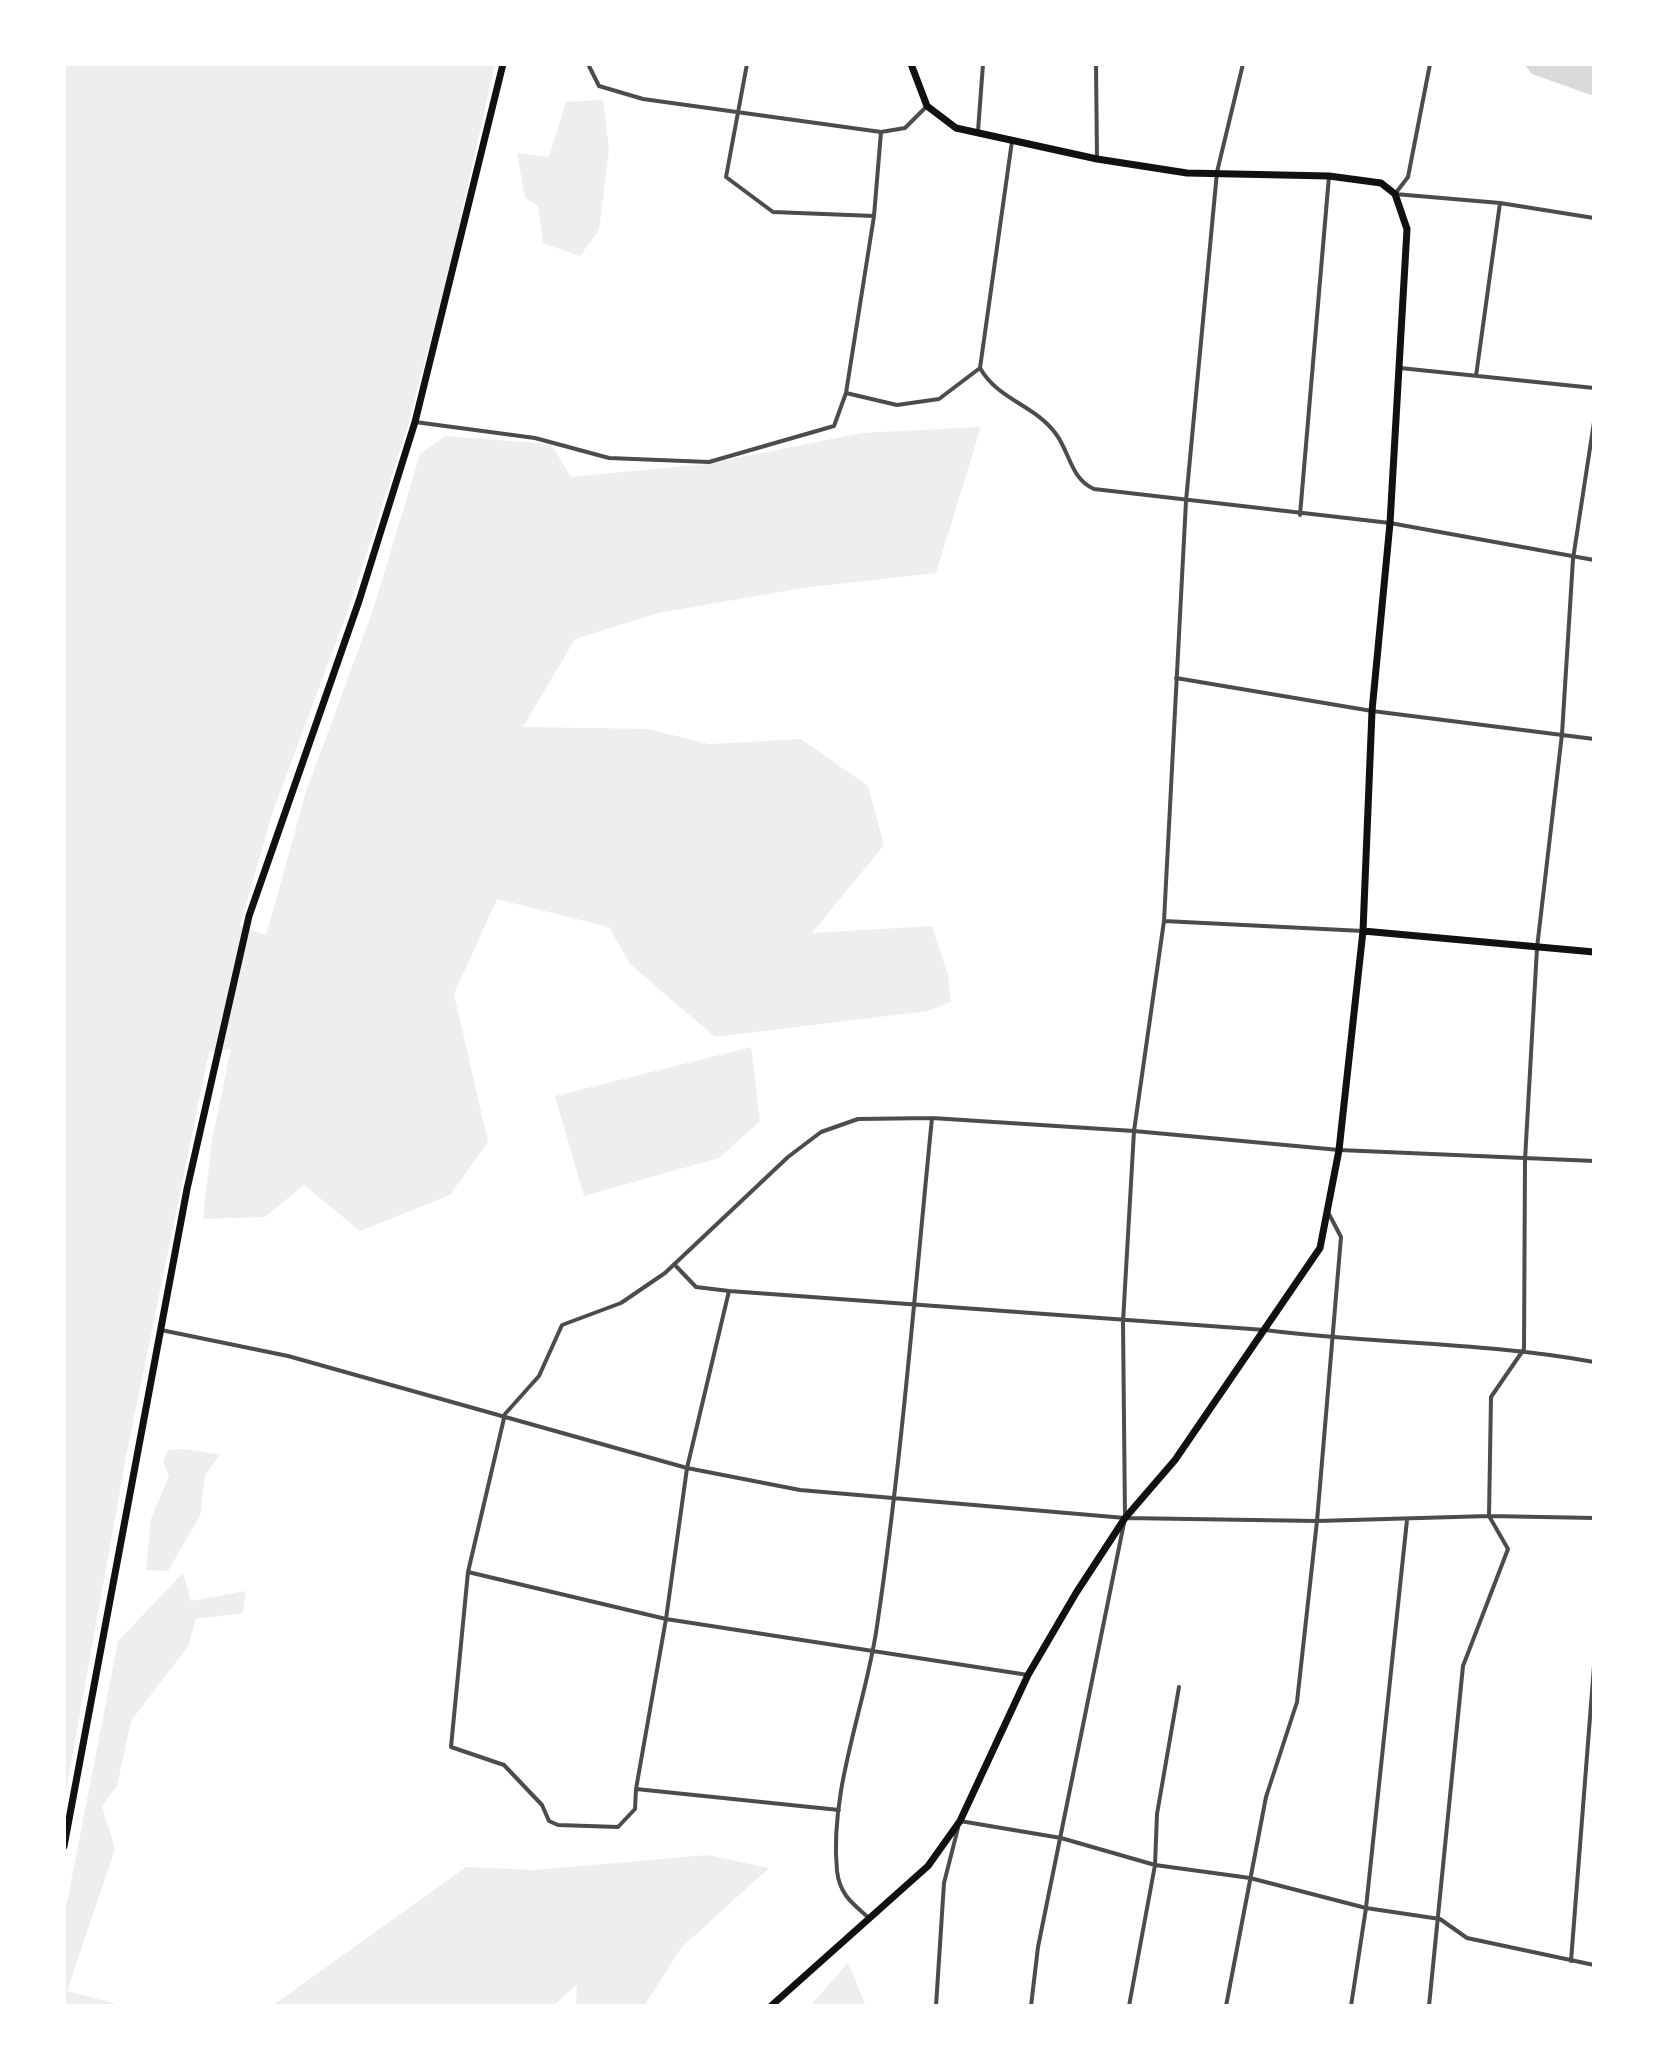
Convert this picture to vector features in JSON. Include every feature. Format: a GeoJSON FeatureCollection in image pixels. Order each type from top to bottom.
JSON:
{"type":"FeatureCollection","features":[{"type":"Feature","properties":{"kind":"main road"},"geometry":{"type":"LineString","coordinates":[[64,1846],[210,1079],[249,916],[359,601],[415,422],[503,64]]}},
{"type":"Feature","properties":{"kind":"main road"},"geometry":{"type":"LineString","coordinates":[[771,2006],[928,1866],[960,1821],[1028,1675],[1125,1518],[1175,1460],[1310,1267],[1320,1248],[1339,1150],[1363,931],[1372,711],[1390,523],[1407,229],[1395,194],[1381,183],[1329,176],[1187,173],[1097,159],[956,128],[927,106],[911,64]]}},
{"type":"Feature","properties":{"kind":"main road"},"geometry":{"type":"LineString","coordinates":[[1363,931],[1594,952]]}},
{"type":"Feature","properties":{"kind":"street"},"geometry":{"type":"LineString","coordinates":[[588,64],[599,86],[643,99],[881,132],[905,128],[927,106]]}},
{"type":"Feature","properties":{"kind":"street"},"geometry":{"type":"LineString","coordinates":[[747,64],[726,177],[773,212],[874,216]]}},
{"type":"Feature","properties":{"kind":"street"},"geometry":{"type":"LineString","coordinates":[[978,131],[983,64]]}},
{"type":"Feature","properties":{"kind":"street"},"geometry":{"type":"LineString","coordinates":[[1096,64],[1097,159]]}},
{"type":"Feature","properties":{"kind":"street"},"geometry":{"type":"LineString","coordinates":[[1031,2006],[1038,1947],[1125,1518],[1123,1322],[1134,1131],[1164,921],[1186,501],[1217,172],[1243,64]]}},
{"type":"Feature","properties":{"kind":"street"},"geometry":{"type":"LineString","coordinates":[[1395,194],[1408,177],[1430,64]]}},
{"type":"Feature","properties":{"kind":"street"},"geometry":{"type":"LineString","coordinates":[[415,422],[535,438],[609,458],[709,462],[834,426],[846,393],[874,216],[881,132]]}},
{"type":"Feature","properties":{"kind":"street"},"geometry":{"type":"LineString","coordinates":[[1012,139],[980,368],[991,388],[1036,413],[1056,434],[1081,483],[1094,489],[1186,501],[1390,523],[1573,559],[1594,560]]}},
{"type":"Feature","properties":{"kind":"street"},"geometry":{"type":"LineString","coordinates":[[1300,515],[1329,176]]}},
{"type":"Feature","properties":{"kind":"street"},"geometry":{"type":"LineString","coordinates":[[1395,194],[1500,203],[1594,218]]}},
{"type":"Feature","properties":{"kind":"street"},"geometry":{"type":"LineString","coordinates":[[1476,376],[1500,203]]}},
{"type":"Feature","properties":{"kind":"street"},"geometry":{"type":"LineString","coordinates":[[846,393],[897,405],[939,399],[980,368]]}},
{"type":"Feature","properties":{"kind":"street"},"geometry":{"type":"LineString","coordinates":[[1400,368],[1594,388]]}},
{"type":"Feature","properties":{"kind":"street"},"geometry":{"type":"LineString","coordinates":[[1429,2006],[1463,1666],[1508,1549],[1489,1516],[1491,1397],[1524,1349],[1525,1160],[1537,948],[1562,734],[1573,559],[1594,422]]}},
{"type":"Feature","properties":{"kind":"street"},"geometry":{"type":"LineString","coordinates":[[1176,678],[1372,711],[1594,739]]}},
{"type":"Feature","properties":{"kind":"street"},"geometry":{"type":"LineString","coordinates":[[1164,921],[1363,931]]}},
{"type":"Feature","properties":{"kind":"street"},"geometry":{"type":"LineString","coordinates":[[869,1918],[842,1895],[837,1869],[839,1810],[874,1650],[896,1496],[932,1118]]}},
{"type":"Feature","properties":{"kind":"street"},"geometry":{"type":"LineString","coordinates":[[729,1291],[687,1468],[635,1809],[618,1827],[558,1825],[549,1821],[542,1805],[504,1765],[451,1747],[468,1572],[505,1414],[539,1376],[562,1325],[621,1303],[674,1264],[788,1157],[821,1132],[858,1119],[932,1118],[1134,1131],[1339,1150],[1594,1161]]}},
{"type":"Feature","properties":{"kind":"street"},"geometry":{"type":"LineString","coordinates":[[1226,2006],[1266,1797],[1297,1702],[1317,1521],[1341,1237],[1328,1213]]}},
{"type":"Feature","properties":{"kind":"street"},"geometry":{"type":"LineString","coordinates":[[674,1264],[696,1287],[729,1291],[1265,1330],[1333,1338],[1524,1349],[1594,1362]]}},
{"type":"Feature","properties":{"kind":"street"},"geometry":{"type":"LineString","coordinates":[[161,1330],[288,1356],[505,1414],[687,1468],[800,1490],[1125,1518],[1317,1521],[1489,1516],[1594,1518]]}},
{"type":"Feature","properties":{"kind":"street"},"geometry":{"type":"LineString","coordinates":[[1351,2006],[1366,1908],[1407,1520]]}},
{"type":"Feature","properties":{"kind":"street"},"geometry":{"type":"LineString","coordinates":[[468,1572],[666,1619],[1028,1675]]}},
{"type":"Feature","properties":{"kind":"street"},"geometry":{"type":"LineString","coordinates":[[1571,1961],[1594,1666]]}},
{"type":"Feature","properties":{"kind":"street"},"geometry":{"type":"LineString","coordinates":[[1129,2006],[1155,1865],[1157,1814],[1179,1687]]}},
{"type":"Feature","properties":{"kind":"street"},"geometry":{"type":"LineString","coordinates":[[636,1789],[839,1810]]}},
{"type":"Feature","properties":{"kind":"street"},"geometry":{"type":"LineString","coordinates":[[936,2006],[944,1883],[960,1821],[1061,1838],[1155,1865],[1250,1878],[1366,1908],[1440,1919],[1467,1938],[1594,1965]]}},
{"type":"Feature","properties":{"kind":"shaded area"},"geometry":{"type":"Polygon","coordinates":[[[64,64],[495,64],[452,257],[409,422],[351,602],[273,811],[240,926],[266,935],[306,792],[373,610],[420,454],[445,436],[551,444],[571,477],[706,464],[862,433],[981,427],[936,573],[803,588],[658,613],[575,639],[523,727],[648,729],[709,744],[801,739],[868,786],[884,845],[812,933],[932,926],[948,975],[951,1002],[928,1011],[715,1037],[630,964],[609,927],[497,899],[454,994],[488,1142],[450,1195],[360,1231],[304,1185],[265,1217],[203,1219],[212,1140],[231,1049],[209,1052],[127,1452],[64,1802],[64,64]]]}},
{"type":"Feature","properties":{"kind":"shaded area"},"geometry":{"type":"Polygon","coordinates":[[[1524,64],[1594,64],[1594,96],[1532,74],[1524,64]]]}},
{"type":"Feature","properties":{"kind":"shaded area"},"geometry":{"type":"Polygon","coordinates":[[[603,100],[609,150],[599,230],[580,256],[543,243],[538,206],[525,198],[517,153],[549,157],[566,102],[603,100]]]}},
{"type":"Feature","properties":{"kind":"shaded area"},"geometry":{"type":"Polygon","coordinates":[[[751,1047],[760,1121],[719,1158],[584,1196],[555,1096],[751,1047]]]}},
{"type":"Feature","properties":{"kind":"shaded area"},"geometry":{"type":"Polygon","coordinates":[[[184,1449],[220,1455],[205,1475],[200,1516],[168,1571],[146,1570],[151,1519],[169,1476],[163,1461],[168,1450],[184,1449]]]}},
{"type":"Feature","properties":{"kind":"shaded area"},"geometry":{"type":"Polygon","coordinates":[[[183,1573],[191,1601],[246,1591],[243,1613],[196,1619],[188,1646],[131,1721],[117,1786],[102,1806],[115,1849],[67,1991],[124,2006],[64,2006],[64,1918],[118,1641],[183,1573]]]}},
{"type":"Feature","properties":{"kind":"shaded area"},"geometry":{"type":"Polygon","coordinates":[[[707,1855],[769,1868],[681,1948],[644,2006],[576,2006],[577,1985],[553,2006],[272,2006],[466,1867],[535,1870],[707,1855]]]}},
{"type":"Feature","properties":{"kind":"shaded area"},"geometry":{"type":"Polygon","coordinates":[[[848,1963],[866,2006],[810,2006],[848,1963]]]}}]}
